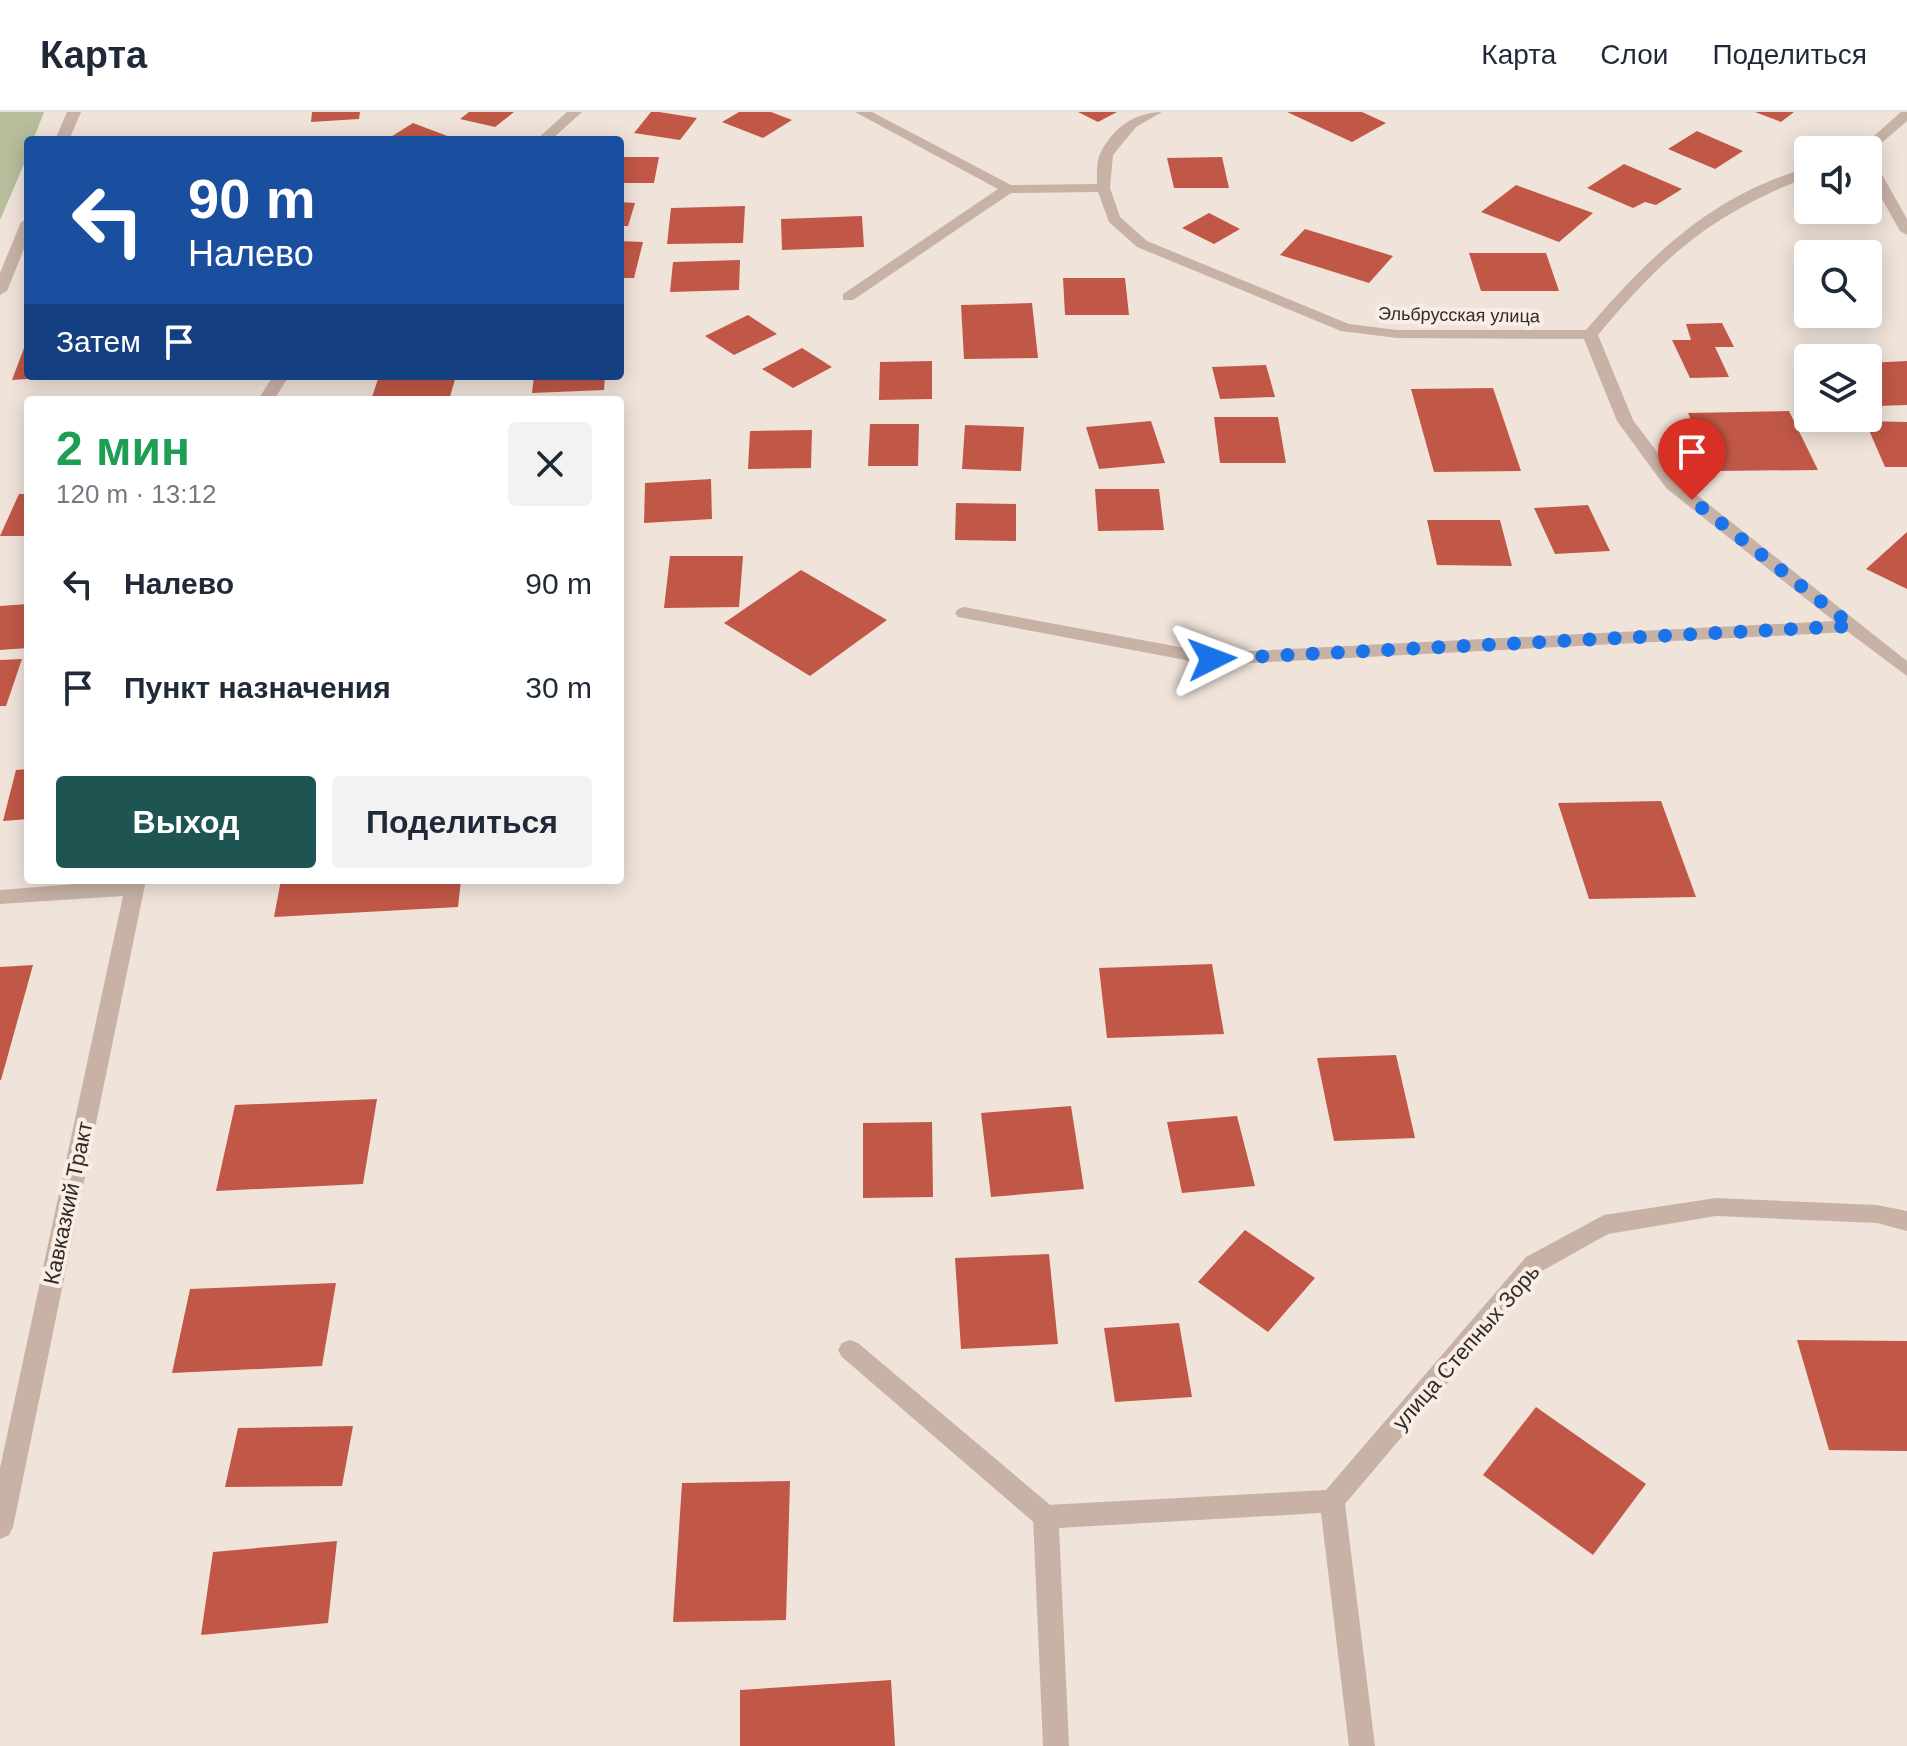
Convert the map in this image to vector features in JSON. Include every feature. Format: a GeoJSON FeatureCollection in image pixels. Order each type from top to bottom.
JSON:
{"type":"FeatureCollection","features":[{"type":"Feature","properties":{"kind":"street"},"geometry":{"type":"LineString","coordinates":[[64,136],[74,112]]}},
{"type":"Feature","properties":{"kind":"street"},"geometry":{"type":"LineString","coordinates":[[548,136],[575,112]]}},
{"type":"Feature","properties":{"kind":"street"},"geometry":{"type":"LineString","coordinates":[[862,112],[1008,189],[1103,188],[1106,154],[1131,124],[1155,112]]}},
{"type":"Feature","properties":{"kind":"street"},"geometry":{"type":"LineString","coordinates":[[1881,136],[1907,114]]}},
{"type":"Feature","properties":{"kind":"street"},"geometry":{"type":"LineString","coordinates":[[1794,177],[1695,229],[1643,272],[1590,335],[1625,421],[1672,484],[1907,670]]}},
{"type":"Feature","properties":{"kind":"street"},"geometry":{"type":"LineString","coordinates":[[1882,187],[1907,231]]}},
{"type":"Feature","properties":{"kind":"street","name":"Эльбрусская улица"},"geometry":{"type":"LineString","coordinates":[[1103,188],[1114,219],[1142,244],[1346,328],[1397,334],[1590,335]]}},
{"type":"Feature","properties":{"kind":"street"},"geometry":{"type":"LineString","coordinates":[[848,297],[1008,189]]}},
{"type":"Feature","properties":{"kind":"street"},"geometry":{"type":"LineString","coordinates":[[0,291],[24,232]]}},
{"type":"Feature","properties":{"kind":"street"},"geometry":{"type":"LineString","coordinates":[[964,613],[1212,659],[1852,626]]}},
{"type":"Feature","properties":{"kind":"street"},"geometry":{"type":"LineString","coordinates":[[0,897],[135,884]]}},
{"type":"Feature","properties":{"kind":"street","name":"Кавказкий Тракт"},"geometry":{"type":"LineString","coordinates":[[0,1527],[135,884]]}},
{"type":"Feature","properties":{"kind":"street","name":"улица Степных Зорь"},"geometry":{"type":"LineString","coordinates":[[1332,1501],[1534,1264],[1604,1225],[1716,1207],[1877,1214],[1907,1221]]}},
{"type":"Feature","properties":{"kind":"street"},"geometry":{"type":"LineString","coordinates":[[850,1350],[1046,1517],[1332,1501],[1362,1746]]}},
{"type":"Feature","properties":{"kind":"street"},"geometry":{"type":"LineString","coordinates":[[1046,1517],[1056,1746]]}},
{"type":"Feature","properties":{"kind":"green space"},"geometry":{"type":"Polygon","coordinates":[[[0,112],[44,112],[35,136],[24,136],[24,164],[0,220],[0,112]]]}},
{"type":"Feature","properties":{"kind":"building"},"geometry":{"type":"Polygon","coordinates":[[[312,112],[360,112],[359,119],[311,122],[312,112]]]}},
{"type":"Feature","properties":{"kind":"building"},"geometry":{"type":"Polygon","coordinates":[[[469,112],[514,112],[495,127],[460,119],[469,112]]]}},
{"type":"Feature","properties":{"kind":"building"},"geometry":{"type":"Polygon","coordinates":[[[651,112],[697,118],[680,140],[634,133],[651,112]]]}},
{"type":"Feature","properties":{"kind":"building"},"geometry":{"type":"Polygon","coordinates":[[[739,112],[771,112],[792,120],[763,138],[722,122],[739,112]]]}},
{"type":"Feature","properties":{"kind":"building"},"geometry":{"type":"Polygon","coordinates":[[[1078,112],[1117,112],[1098,122],[1078,112]]]}},
{"type":"Feature","properties":{"kind":"building"},"geometry":{"type":"Polygon","coordinates":[[[1287,112],[1362,112],[1386,123],[1352,142],[1287,112]]]}},
{"type":"Feature","properties":{"kind":"building"},"geometry":{"type":"Polygon","coordinates":[[[1755,112],[1794,112],[1781,122],[1755,112]]]}},
{"type":"Feature","properties":{"kind":"building"},"geometry":{"type":"Polygon","coordinates":[[[413,123],[447,136],[392,136],[413,123]]]}},
{"type":"Feature","properties":{"kind":"building"},"geometry":{"type":"Polygon","coordinates":[[[1697,131],[1743,151],[1715,169],[1668,149],[1697,131]]]}},
{"type":"Feature","properties":{"kind":"building"},"geometry":{"type":"Polygon","coordinates":[[[624,157],[659,157],[654,183],[624,183],[624,157]]]}},
{"type":"Feature","properties":{"kind":"building"},"geometry":{"type":"Polygon","coordinates":[[[1222,157],[1229,188],[1174,188],[1167,158],[1222,157]]]}},
{"type":"Feature","properties":{"kind":"building"},"geometry":{"type":"Polygon","coordinates":[[[1624,164],[1682,189],[1656,205],[1645,202],[1633,208],[1587,188],[1624,164]]]}},
{"type":"Feature","properties":{"kind":"building"},"geometry":{"type":"Polygon","coordinates":[[[1516,185],[1593,213],[1559,242],[1481,212],[1516,185]]]}},
{"type":"Feature","properties":{"kind":"building"},"geometry":{"type":"Polygon","coordinates":[[[624,202],[635,203],[628,226],[624,226],[624,202]]]}},
{"type":"Feature","properties":{"kind":"building"},"geometry":{"type":"Polygon","coordinates":[[[745,206],[743,243],[667,244],[671,208],[745,206]]]}},
{"type":"Feature","properties":{"kind":"building"},"geometry":{"type":"Polygon","coordinates":[[[1209,213],[1240,229],[1214,244],[1182,228],[1209,213]]]}},
{"type":"Feature","properties":{"kind":"building"},"geometry":{"type":"Polygon","coordinates":[[[862,216],[864,247],[782,250],[781,219],[862,216]]]}},
{"type":"Feature","properties":{"kind":"building"},"geometry":{"type":"Polygon","coordinates":[[[1305,229],[1393,256],[1369,283],[1280,255],[1305,229]]]}},
{"type":"Feature","properties":{"kind":"building"},"geometry":{"type":"Polygon","coordinates":[[[624,241],[643,242],[634,278],[624,278],[624,241]]]}},
{"type":"Feature","properties":{"kind":"building"},"geometry":{"type":"Polygon","coordinates":[[[1469,253],[1546,253],[1559,291],[1481,291],[1469,253]]]}},
{"type":"Feature","properties":{"kind":"building"},"geometry":{"type":"Polygon","coordinates":[[[740,260],[739,290],[670,292],[673,262],[740,260]]]}},
{"type":"Feature","properties":{"kind":"building"},"geometry":{"type":"Polygon","coordinates":[[[1063,278],[1125,278],[1129,315],[1065,315],[1063,278]]]}},
{"type":"Feature","properties":{"kind":"building"},"geometry":{"type":"Polygon","coordinates":[[[1032,303],[1038,358],[964,359],[961,305],[1032,303]]]}},
{"type":"Feature","properties":{"kind":"building"},"geometry":{"type":"Polygon","coordinates":[[[748,315],[777,334],[734,355],[705,336],[748,315]]]}},
{"type":"Feature","properties":{"kind":"building"},"geometry":{"type":"Polygon","coordinates":[[[1722,323],[1734,347],[1715,347],[1729,377],[1690,378],[1672,340],[1691,340],[1686,324],[1722,323]]]}},
{"type":"Feature","properties":{"kind":"building"},"geometry":{"type":"Polygon","coordinates":[[[24,348],[24,379],[12,380],[24,348]]]}},
{"type":"Feature","properties":{"kind":"building"},"geometry":{"type":"Polygon","coordinates":[[[802,348],[832,367],[793,388],[762,369],[802,348]]]}},
{"type":"Feature","properties":{"kind":"building"},"geometry":{"type":"Polygon","coordinates":[[[932,361],[932,399],[879,400],[880,362],[932,361]]]}},
{"type":"Feature","properties":{"kind":"building"},"geometry":{"type":"Polygon","coordinates":[[[1907,361],[1907,405],[1882,406],[1882,362],[1907,361]]]}},
{"type":"Feature","properties":{"kind":"building"},"geometry":{"type":"Polygon","coordinates":[[[1266,365],[1275,397],[1220,399],[1212,367],[1266,365]]]}},
{"type":"Feature","properties":{"kind":"building"},"geometry":{"type":"Polygon","coordinates":[[[378,380],[455,380],[450,396],[372,396],[378,380]]]}},
{"type":"Feature","properties":{"kind":"building"},"geometry":{"type":"Polygon","coordinates":[[[534,380],[605,380],[604,390],[532,393],[534,380]]]}},
{"type":"Feature","properties":{"kind":"building"},"geometry":{"type":"Polygon","coordinates":[[[1493,388],[1521,471],[1434,472],[1411,389],[1493,388]]]}},
{"type":"Feature","properties":{"kind":"building"},"geometry":{"type":"Polygon","coordinates":[[[1789,411],[1794,421],[1794,432],[1799,432],[1818,470],[1714,471],[1688,413],[1789,411]]]}},
{"type":"Feature","properties":{"kind":"building"},"geometry":{"type":"Polygon","coordinates":[[[1214,417],[1278,417],[1286,463],[1220,463],[1214,417]]]}},
{"type":"Feature","properties":{"kind":"building"},"geometry":{"type":"Polygon","coordinates":[[[1151,421],[1165,463],[1099,469],[1086,427],[1151,421]]]}},
{"type":"Feature","properties":{"kind":"building"},"geometry":{"type":"Polygon","coordinates":[[[1882,421],[1907,422],[1907,467],[1885,467],[1870,432],[1882,432],[1882,421]]]}},
{"type":"Feature","properties":{"kind":"building"},"geometry":{"type":"Polygon","coordinates":[[[870,424],[919,424],[918,466],[868,466],[870,424]]]}},
{"type":"Feature","properties":{"kind":"building"},"geometry":{"type":"Polygon","coordinates":[[[965,425],[1024,427],[1021,471],[962,469],[965,425]]]}},
{"type":"Feature","properties":{"kind":"building"},"geometry":{"type":"Polygon","coordinates":[[[812,430],[811,468],[748,469],[750,431],[812,430]]]}},
{"type":"Feature","properties":{"kind":"building"},"geometry":{"type":"Polygon","coordinates":[[[711,479],[712,519],[644,523],[645,483],[711,479]]]}},
{"type":"Feature","properties":{"kind":"building"},"geometry":{"type":"Polygon","coordinates":[[[1095,489],[1159,489],[1164,530],[1098,531],[1095,489]]]}},
{"type":"Feature","properties":{"kind":"building"},"geometry":{"type":"Polygon","coordinates":[[[19,494],[24,494],[24,536],[0,536],[19,494]]]}},
{"type":"Feature","properties":{"kind":"building"},"geometry":{"type":"Polygon","coordinates":[[[956,503],[1016,504],[1016,541],[955,540],[956,503]]]}},
{"type":"Feature","properties":{"kind":"building"},"geometry":{"type":"Polygon","coordinates":[[[1588,505],[1610,551],[1555,554],[1534,508],[1588,505]]]}},
{"type":"Feature","properties":{"kind":"building"},"geometry":{"type":"Polygon","coordinates":[[[1427,520],[1500,520],[1512,566],[1437,565],[1427,520]]]}},
{"type":"Feature","properties":{"kind":"building"},"geometry":{"type":"Polygon","coordinates":[[[1907,532],[1907,589],[1866,569],[1907,532]]]}},
{"type":"Feature","properties":{"kind":"building"},"geometry":{"type":"Polygon","coordinates":[[[670,556],[743,556],[739,607],[664,608],[670,556]]]}},
{"type":"Feature","properties":{"kind":"building"},"geometry":{"type":"Polygon","coordinates":[[[801,570],[887,620],[810,676],[724,623],[801,570]]]}},
{"type":"Feature","properties":{"kind":"building"},"geometry":{"type":"Polygon","coordinates":[[[24,604],[24,648],[0,650],[0,606],[24,604]]]}},
{"type":"Feature","properties":{"kind":"building"},"geometry":{"type":"Polygon","coordinates":[[[22,659],[6,706],[0,706],[0,660],[22,659]]]}},
{"type":"Feature","properties":{"kind":"building"},"geometry":{"type":"Polygon","coordinates":[[[24,769],[24,819],[3,821],[16,770],[24,769]]]}},
{"type":"Feature","properties":{"kind":"building"},"geometry":{"type":"Polygon","coordinates":[[[1661,801],[1696,897],[1589,899],[1558,803],[1661,801]]]}},
{"type":"Feature","properties":{"kind":"building"},"geometry":{"type":"Polygon","coordinates":[[[280,884],[461,884],[458,907],[274,917],[280,884]]]}},
{"type":"Feature","properties":{"kind":"building"},"geometry":{"type":"Polygon","coordinates":[[[1212,964],[1224,1034],[1107,1038],[1099,968],[1212,964]]]}},
{"type":"Feature","properties":{"kind":"building"},"geometry":{"type":"Polygon","coordinates":[[[33,965],[1,1080],[0,1080],[0,967],[33,965]]]}},
{"type":"Feature","properties":{"kind":"building"},"geometry":{"type":"Polygon","coordinates":[[[1396,1055],[1415,1138],[1334,1141],[1317,1058],[1396,1055]]]}},
{"type":"Feature","properties":{"kind":"building"},"geometry":{"type":"Polygon","coordinates":[[[377,1099],[363,1184],[216,1191],[235,1105],[377,1099]]]}},
{"type":"Feature","properties":{"kind":"building"},"geometry":{"type":"Polygon","coordinates":[[[1071,1106],[1084,1189],[991,1197],[981,1113],[1071,1106]]]}},
{"type":"Feature","properties":{"kind":"building"},"geometry":{"type":"Polygon","coordinates":[[[1237,1116],[1255,1186],[1182,1193],[1167,1122],[1237,1116]]]}},
{"type":"Feature","properties":{"kind":"building"},"geometry":{"type":"Polygon","coordinates":[[[932,1122],[933,1197],[863,1198],[863,1123],[932,1122]]]}},
{"type":"Feature","properties":{"kind":"building"},"geometry":{"type":"Polygon","coordinates":[[[1245,1230],[1315,1278],[1268,1332],[1198,1282],[1245,1230]]]}},
{"type":"Feature","properties":{"kind":"building"},"geometry":{"type":"Polygon","coordinates":[[[1049,1254],[1058,1344],[961,1349],[955,1258],[1049,1254]]]}},
{"type":"Feature","properties":{"kind":"building"},"geometry":{"type":"Polygon","coordinates":[[[336,1283],[322,1366],[172,1373],[190,1289],[336,1283]]]}},
{"type":"Feature","properties":{"kind":"building"},"geometry":{"type":"Polygon","coordinates":[[[1179,1323],[1192,1397],[1115,1402],[1104,1328],[1179,1323]]]}},
{"type":"Feature","properties":{"kind":"building"},"geometry":{"type":"Polygon","coordinates":[[[1797,1340],[1907,1341],[1907,1451],[1829,1450],[1797,1340]]]}},
{"type":"Feature","properties":{"kind":"building"},"geometry":{"type":"Polygon","coordinates":[[[1536,1407],[1646,1484],[1593,1555],[1483,1475],[1536,1407]]]}},
{"type":"Feature","properties":{"kind":"building"},"geometry":{"type":"Polygon","coordinates":[[[353,1426],[342,1486],[225,1487],[238,1428],[353,1426]]]}},
{"type":"Feature","properties":{"kind":"building"},"geometry":{"type":"Polygon","coordinates":[[[790,1481],[786,1620],[673,1622],[682,1483],[790,1481]]]}},
{"type":"Feature","properties":{"kind":"building"},"geometry":{"type":"Polygon","coordinates":[[[337,1541],[328,1623],[201,1635],[213,1552],[337,1541]]]}},
{"type":"Feature","properties":{"kind":"building"},"geometry":{"type":"Polygon","coordinates":[[[891,1680],[895,1746],[740,1746],[740,1690],[891,1680]]]}},
{"type":"Feature","properties":{"kind":"route"},"geometry":{"type":"LineString","coordinates":[[1212,659],[1852,626],[1692,500]]}}]}
